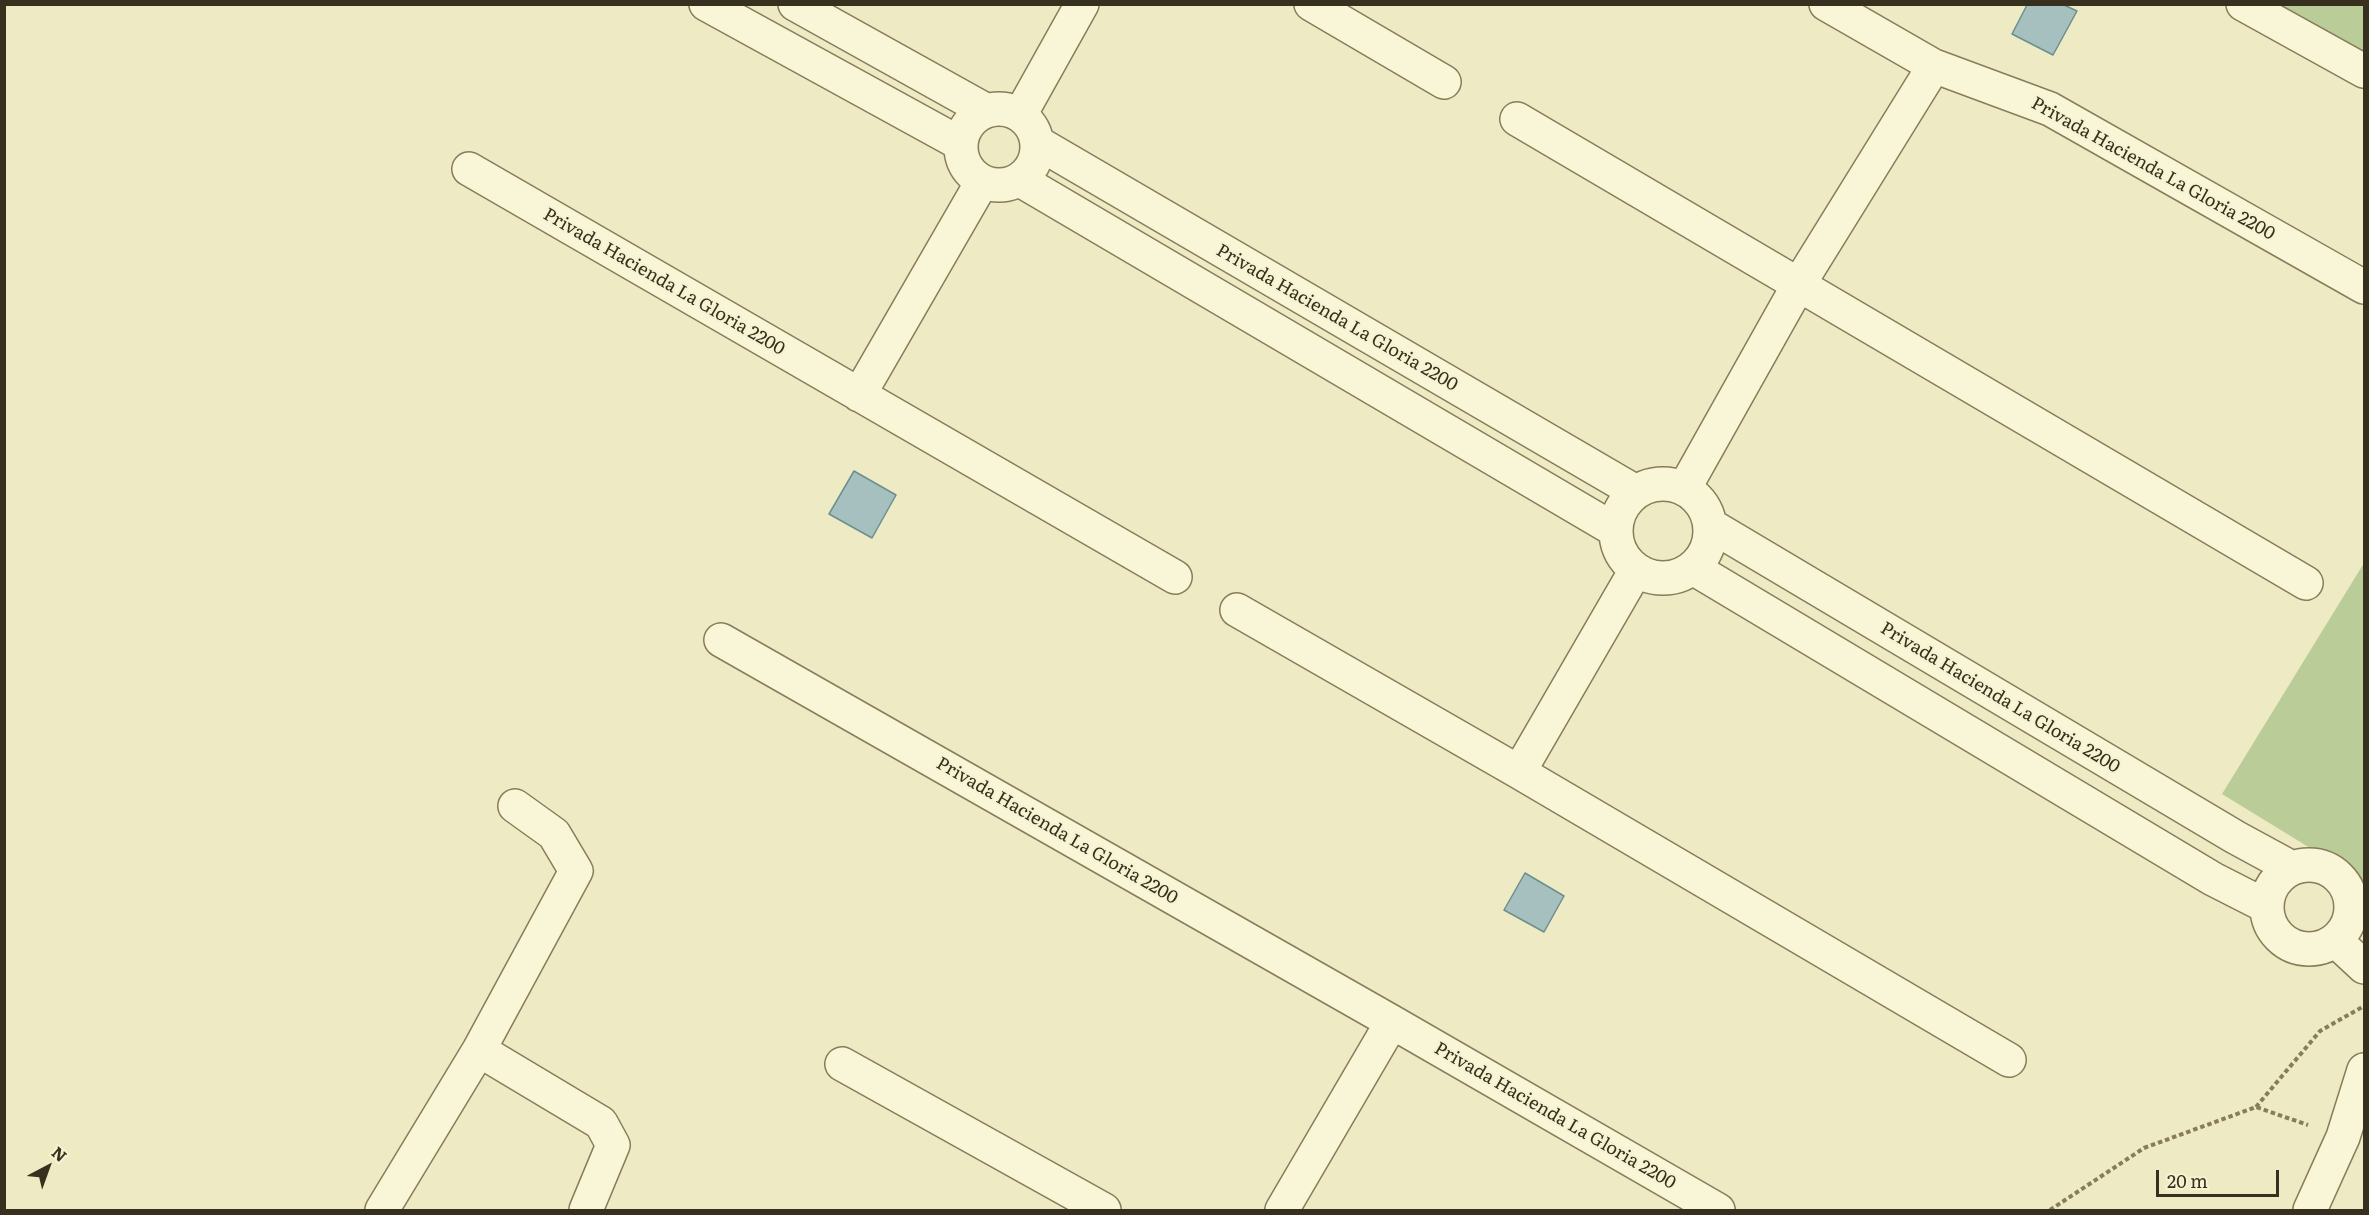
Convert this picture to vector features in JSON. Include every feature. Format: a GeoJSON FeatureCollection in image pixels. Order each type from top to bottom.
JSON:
{"type":"FeatureCollection","features":[{"type":"Feature","properties":{"kind":"street"},"geometry":{"type":"LineString","coordinates":[[706,4],[961,144]]}},
{"type":"Feature","properties":{"kind":"street"},"geometry":{"type":"LineString","coordinates":[[795,4],[987,111]]}},
{"type":"Feature","properties":{"kind":"street"},"geometry":{"type":"LineString","coordinates":[[1020,115],[1082,4]]}},
{"type":"Feature","properties":{"kind":"street"},"geometry":{"type":"LineString","coordinates":[[1311,4],[1444,82]]}},
{"type":"Feature","properties":{"kind":"street","name":"Privada Hacienda La Gloria 2200"},"geometry":{"type":"LineString","coordinates":[[1826,4],[1934,66],[2050,109],[2364,287]]}},
{"type":"Feature","properties":{"kind":"street"},"geometry":{"type":"LineString","coordinates":[[2243,4],[2364,71]]}},
{"type":"Feature","properties":{"kind":"street"},"geometry":{"type":"LineString","coordinates":[[1684,489],[1799,284],[1934,66]]}},
{"type":"Feature","properties":{"kind":"street"},"geometry":{"type":"LineString","coordinates":[[1010,110],[1029,122],[1035,132],[1038,143],[1037,158],[1031,170],[1020,180],[1008,185],[995,186],[982,182],[966,166],[961,155],[965,130],[974,118],[987,111],[1010,110]]}},
{"type":"Feature","properties":{"kind":"street"},"geometry":{"type":"LineString","coordinates":[[1517,119],[2306,582]]}},
{"type":"Feature","properties":{"kind":"street","name":"Privada Hacienda La Gloria 2200"},"geometry":{"type":"LineString","coordinates":[[1038,143],[1636,492]]}},
{"type":"Feature","properties":{"kind":"street","name":"Privada Hacienda La Gloria 2200"},"geometry":{"type":"LineString","coordinates":[[469,169],[1175,577]]}},
{"type":"Feature","properties":{"kind":"street"},"geometry":{"type":"LineString","coordinates":[[1020,180],[1615,530]]}},
{"type":"Feature","properties":{"kind":"street"},"geometry":{"type":"LineString","coordinates":[[859,395],[982,182]]}},
{"type":"Feature","properties":{"kind":"street"},"geometry":{"type":"LineString","coordinates":[[1668,484],[1684,489],[1696,498],[1705,510],[1710,525],[1709,541],[1704,556],[1693,568],[1680,576],[1665,579],[1650,577],[1636,570],[1625,560],[1617,546],[1615,530],[1618,515],[1625,502],[1636,492],[1651,485],[1668,484]]}},
{"type":"Feature","properties":{"kind":"street","name":"Privada Hacienda La Gloria 2200"},"geometry":{"type":"LineString","coordinates":[[1710,525],[2235,837],[2292,868]]}},
{"type":"Feature","properties":{"kind":"street"},"geometry":{"type":"LineString","coordinates":[[1693,568],[2213,879],[2266,906]]}},
{"type":"Feature","properties":{"kind":"street"},"geometry":{"type":"LineString","coordinates":[[1519,772],[1636,570]]}},
{"type":"Feature","properties":{"kind":"street"},"geometry":{"type":"LineString","coordinates":[[1237,610],[1519,772],[2009,1060]]}},
{"type":"Feature","properties":{"kind":"street","name":"Privada Hacienda La Gloria 2200"},"geometry":{"type":"LineString","coordinates":[[722,640],[1718,1210]]}},
{"type":"Feature","properties":{"kind":"street"},"geometry":{"type":"LineString","coordinates":[[382,1210],[479,1050],[576,871],[555,834],[515,806]]}},
{"type":"Feature","properties":{"kind":"street"},"geometry":{"type":"LineString","coordinates":[[2306,864],[2332,871],[2342,880],[2358,910],[2335,940],[2321,947],[2305,949],[2290,945],[2277,935],[2269,921],[2266,906],[2273,883],[2292,868],[2306,864]]}},
{"type":"Feature","properties":{"kind":"street"},"geometry":{"type":"LineString","coordinates":[[2335,940],[2364,967]]}},
{"type":"Feature","properties":{"kind":"street"},"geometry":{"type":"LineString","coordinates":[[1282,1210],[1392,1022]]}},
{"type":"Feature","properties":{"kind":"street"},"geometry":{"type":"LineString","coordinates":[[479,1050],[601,1123],[613,1145],[586,1210]]}},
{"type":"Feature","properties":{"kind":"street"},"geometry":{"type":"LineString","coordinates":[[842,1065],[1104,1210]]}},
{"type":"Feature","properties":{"kind":"street"},"geometry":{"type":"LineString","coordinates":[[2310,1210],[2343,1137],[2364,1071]]}},
{"type":"Feature","properties":{"kind":"path"},"geometry":{"type":"LineString","coordinates":[[2050,1210],[2144,1148],[2256,1107],[2320,1031],[2364,1006]]}},
{"type":"Feature","properties":{"kind":"path"},"geometry":{"type":"LineString","coordinates":[[2256,1107],[2343,1137]]}},
{"type":"Feature","properties":{"kind":"green space"},"geometry":{"type":"Polygon","coordinates":[[[2259,5],[2364,5],[2364,67],[2259,5]]]}},
{"type":"Feature","properties":{"kind":"green space"},"geometry":{"type":"Polygon","coordinates":[[[2364,563],[2364,881],[2222,794],[2364,563]]]}},
{"type":"Feature","properties":{"kind":"water"},"geometry":{"type":"Polygon","coordinates":[[[2027,5],[2064,5],[2077,11],[2053,55],[2012,34],[2027,5]]]}},
{"type":"Feature","properties":{"kind":"water"},"geometry":{"type":"Polygon","coordinates":[[[854,471],[896,495],[872,538],[829,514],[854,471]]]}},
{"type":"Feature","properties":{"kind":"water"},"geometry":{"type":"Polygon","coordinates":[[[1525,873],[1564,896],[1544,932],[1504,910],[1525,873]]]}}]}
